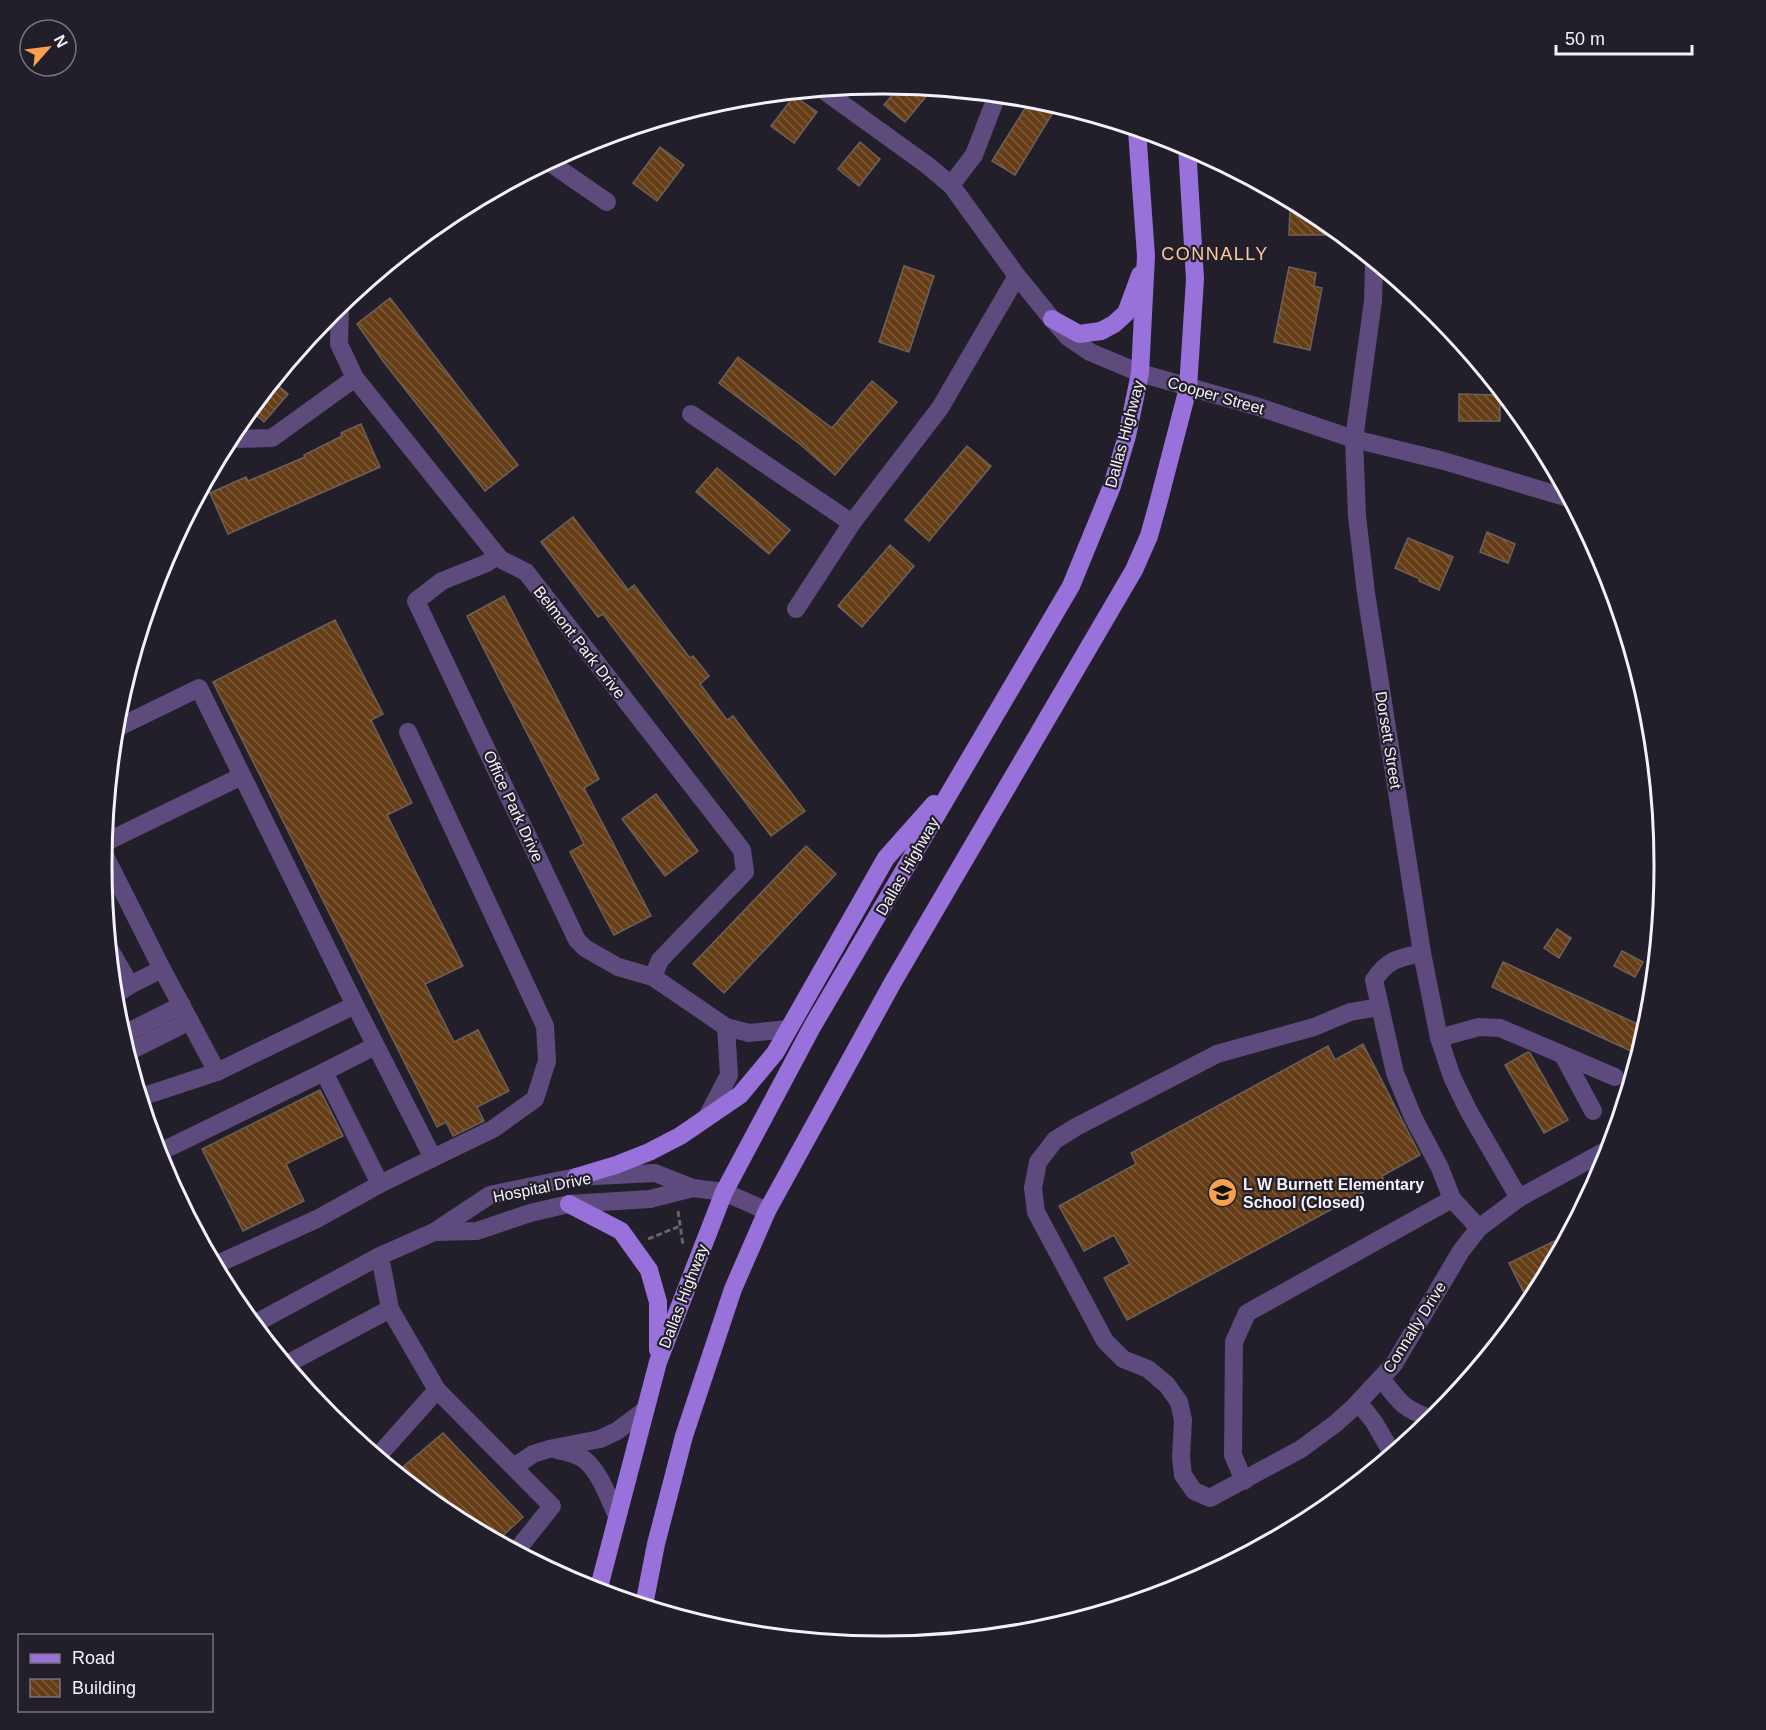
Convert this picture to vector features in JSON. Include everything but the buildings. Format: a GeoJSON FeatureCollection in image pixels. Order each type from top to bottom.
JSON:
{"type":"FeatureCollection","features":[{"type":"Feature","properties":{"kind":"main road","name":"Dallas Highway"},"geometry":{"type":"LineString","coordinates":[[600,1582],[658,1362],[724,1192],[812,1027],[1071,586],[1112,486],[1127,436],[1140,373],[1146,256],[1138,138]]}},
{"type":"Feature","properties":{"kind":"main road"},"geometry":{"type":"LineString","coordinates":[[645,1598],[656,1544],[684,1436],[733,1290],[767,1211],[893,982],[1134,570],[1149,536],[1188,388],[1195,279],[1189,158]]}},
{"type":"Feature","properties":{"kind":"main road"},"geometry":{"type":"LineString","coordinates":[[1052,319],[1079,334],[1101,331],[1114,324],[1126,313],[1146,256]]}},
{"type":"Feature","properties":{"kind":"main road"},"geometry":{"type":"LineString","coordinates":[[576,1177],[616,1166],[649,1152],[680,1136],[740,1095],[775,1053],[886,858],[961,774]]}},
{"type":"Feature","properties":{"kind":"main road"},"geometry":{"type":"LineString","coordinates":[[569,1204],[621,1231],[649,1270],[658,1302],[658,1362]]}},
{"type":"Feature","properties":{"kind":"street","name":"Cooper Street"},"geometry":{"type":"LineString","coordinates":[[832,96],[951,185],[1017,276],[1052,319],[1068,337],[1090,352],[1140,373],[1259,407],[1354,439],[1444,461],[1558,495]]}},
{"type":"Feature","properties":{"kind":"street"},"geometry":{"type":"LineString","coordinates":[[951,185],[974,155],[994,103]]}},
{"type":"Feature","properties":{"kind":"street"},"geometry":{"type":"LineString","coordinates":[[557,167],[607,202]]}},
{"type":"Feature","properties":{"kind":"street","name":"Dorsett Street"},"geometry":{"type":"LineString","coordinates":[[1374,272],[1372,301],[1354,439],[1357,516],[1366,593],[1422,953],[1439,1038],[1452,1077],[1468,1110],[1519,1198]]}},
{"type":"Feature","properties":{"kind":"street"},"geometry":{"type":"LineString","coordinates":[[796,609],[852,523],[940,408],[1017,276]]}},
{"type":"Feature","properties":{"kind":"street","name":"Belmont Park Drive"},"geometry":{"type":"LineString","coordinates":[[340,318],[339,344],[355,378],[500,559],[525,572],[742,850],[745,872],[660,960],[653,977]]}},
{"type":"Feature","properties":{"kind":"street"},"geometry":{"type":"LineString","coordinates":[[241,439],[272,438],[355,378]]}},
{"type":"Feature","properties":{"kind":"street"},"geometry":{"type":"LineString","coordinates":[[692,414],[852,523]]}},
{"type":"Feature","properties":{"kind":"street","name":"Office Park Drive"},"geometry":{"type":"LineString","coordinates":[[498,555],[487,563],[442,581],[416,601],[577,940],[585,948],[618,967],[653,977],[726,1027],[749,1033],[788,1029]]}},
{"type":"Feature","properties":{"kind":"street"},"geometry":{"type":"LineString","coordinates":[[125,724],[199,688],[375,1046],[433,1158]]}},
{"type":"Feature","properties":{"kind":"street"},"geometry":{"type":"LineString","coordinates":[[223,1261],[317,1219],[380,1184],[493,1129],[535,1099],[547,1061],[545,1026],[408,732]]}},
{"type":"Feature","properties":{"kind":"street"},"geometry":{"type":"LineString","coordinates":[[113,839],[242,776]]}},
{"type":"Feature","properties":{"kind":"street"},"geometry":{"type":"LineString","coordinates":[[112,870],[217,1072]]}},
{"type":"Feature","properties":{"kind":"street"},"geometry":{"type":"LineString","coordinates":[[1422,953],[1398,958],[1383,967],[1374,980],[1379,1007],[1395,1073],[1413,1117],[1440,1168],[1452,1199],[1479,1228]]}},
{"type":"Feature","properties":{"kind":"street"},"geometry":{"type":"LineString","coordinates":[[123,990],[162,969]]}},
{"type":"Feature","properties":{"kind":"street"},"geometry":{"type":"LineString","coordinates":[[148,1095],[217,1072],[355,1005]]}},
{"type":"Feature","properties":{"kind":"street","name":"Connally Drive"},"geometry":{"type":"LineString","coordinates":[[1379,1007],[1350,1012],[1314,1028],[1217,1054],[1076,1127],[1055,1140],[1038,1162],[1033,1188],[1036,1212],[1105,1341],[1123,1359],[1148,1369],[1167,1385],[1179,1402],[1184,1420],[1181,1457],[1183,1474],[1194,1491],[1210,1498],[1301,1449],[1335,1424],[1359,1403],[1394,1364],[1461,1251],[1479,1228],[1519,1198],[1597,1156]]}},
{"type":"Feature","properties":{"kind":"street"},"geometry":{"type":"LineString","coordinates":[[131,1032],[186,1013]]}},
{"type":"Feature","properties":{"kind":"street"},"geometry":{"type":"LineString","coordinates":[[135,1048],[186,1013]]}},
{"type":"Feature","properties":{"kind":"street"},"geometry":{"type":"LineString","coordinates":[[707,1117],[729,1075],[726,1027]]}},
{"type":"Feature","properties":{"kind":"street"},"geometry":{"type":"LineString","coordinates":[[1439,1038],[1479,1027],[1500,1029],[1615,1077]]}},
{"type":"Feature","properties":{"kind":"street"},"geometry":{"type":"LineString","coordinates":[[167,1149],[375,1046]]}},
{"type":"Feature","properties":{"kind":"street"},"geometry":{"type":"LineString","coordinates":[[1563,1055],[1593,1111]]}},
{"type":"Feature","properties":{"kind":"street"},"geometry":{"type":"LineString","coordinates":[[324,1072],[380,1184]]}},
{"type":"Feature","properties":{"kind":"street","name":"Hospital Drive"},"geometry":{"type":"LineString","coordinates":[[262,1320],[380,1256],[434,1233],[490,1195],[576,1177],[655,1173],[693,1188],[724,1192],[767,1211]]}},
{"type":"Feature","properties":{"kind":"street","name":"Hospital Drive"},"geometry":{"type":"LineString","coordinates":[[434,1233],[477,1231],[530,1213],[569,1204],[650,1199],[693,1188]]}},
{"type":"Feature","properties":{"kind":"street"},"geometry":{"type":"LineString","coordinates":[[1244,1481],[1233,1455],[1234,1342],[1246,1312],[1452,1199]]}},
{"type":"Feature","properties":{"kind":"street"},"geometry":{"type":"LineString","coordinates":[[380,1256],[390,1310],[437,1390],[552,1506],[521,1545]]}},
{"type":"Feature","properties":{"kind":"street"},"geometry":{"type":"LineString","coordinates":[[294,1360],[390,1310]]}},
{"type":"Feature","properties":{"kind":"street"},"geometry":{"type":"LineString","coordinates":[[1381,1378],[1398,1401],[1414,1413],[1422,1415]]}},
{"type":"Feature","properties":{"kind":"street"},"geometry":{"type":"LineString","coordinates":[[383,1450],[437,1390]]}},
{"type":"Feature","properties":{"kind":"street"},"geometry":{"type":"LineString","coordinates":[[1359,1403],[1374,1422],[1388,1446]]}},
{"type":"Feature","properties":{"kind":"street"},"geometry":{"type":"LineString","coordinates":[[514,1467],[533,1454],[600,1439],[617,1431],[645,1410]]}},
{"type":"Feature","properties":{"kind":"street"},"geometry":{"type":"LineString","coordinates":[[549,1449],[574,1454],[584,1459],[599,1479],[617,1515]]}},
{"type":"Feature","properties":{"kind":"path"},"geometry":{"type":"LineString","coordinates":[[678,1210],[683,1245]]}},
{"type":"Feature","properties":{"kind":"path"},"geometry":{"type":"LineString","coordinates":[[645,1240],[680,1226]]}},
{"type":"Feature","properties":{"kind":"place","name":"L W Burnett Elementary School (Closed)"},"geometry":{"type":"Point","coordinates":[1222,1193]}},
{"type":"Feature","properties":{"kind":"district","name":"CONNALLY"},"geometry":{"type":"Point","coordinates":[1215,254]}}]}
